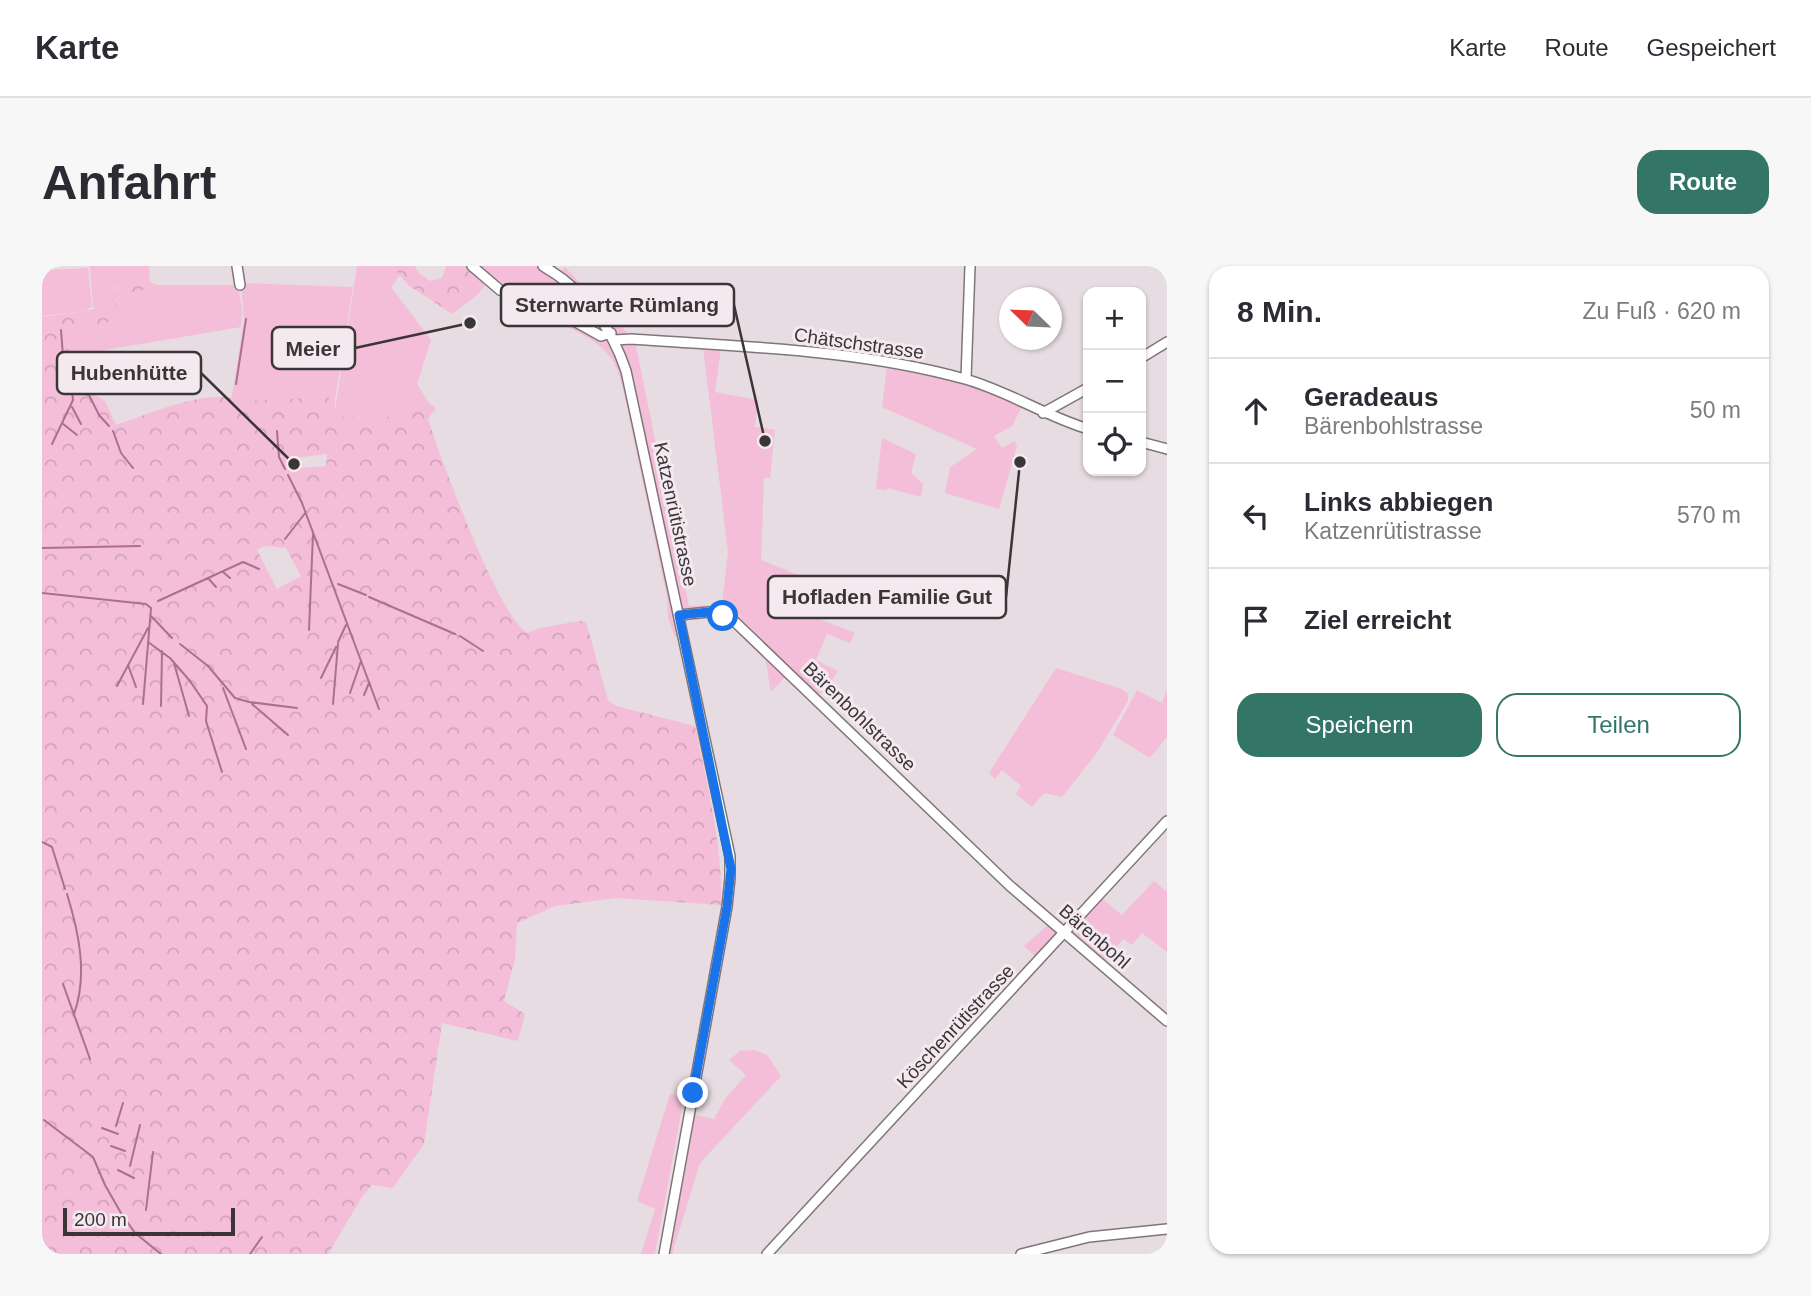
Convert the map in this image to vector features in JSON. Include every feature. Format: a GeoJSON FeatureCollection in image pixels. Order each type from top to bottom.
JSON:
{"type":"FeatureCollection","features":[{"type":"Feature","properties":{"kind":"street"},"geometry":{"type":"LineString","coordinates":[[237,266],[240,285]]}},
{"type":"Feature","properties":{"kind":"street","name":"Chätschstrasse"},"geometry":{"type":"LineString","coordinates":[[472,266],[487,281],[505,293],[574,321],[601,336],[807,352],[908,366],[966,379],[1083,427]]}},
{"type":"Feature","properties":{"kind":"street","name":"Katzenrütistrasse"},"geometry":{"type":"LineString","coordinates":[[543,266],[582,295],[612,336],[631,388],[730,856],[727,907],[664,1254]]}},
{"type":"Feature","properties":{"kind":"street"},"geometry":{"type":"LineString","coordinates":[[966,379],[970,266]]}},
{"type":"Feature","properties":{"kind":"street"},"geometry":{"type":"LineString","coordinates":[[1146,355],[1167,342]]}},
{"type":"Feature","properties":{"kind":"street"},"geometry":{"type":"LineString","coordinates":[[1043,413],[1083,391]]}},
{"type":"Feature","properties":{"kind":"street"},"geometry":{"type":"LineString","coordinates":[[1146,443],[1167,449]]}},
{"type":"Feature","properties":{"kind":"street","name":"Bärenbohlstrasse"},"geometry":{"type":"LineString","coordinates":[[679,615],[709,612],[735,622],[1000,876]]}},
{"type":"Feature","properties":{"kind":"street","name":"Köschenrütistrasse"},"geometry":{"type":"LineString","coordinates":[[767,1254],[1167,821]]}},
{"type":"Feature","properties":{"kind":"street","name":"Bärenbohl"},"geometry":{"type":"LineString","coordinates":[[1000,876],[1167,1021]]}},
{"type":"Feature","properties":{"kind":"street"},"geometry":{"type":"LineString","coordinates":[[1021,1254],[1089,1237],[1167,1229]]}},
{"type":"Feature","properties":{"kind":"green space"},"geometry":{"type":"Polygon","coordinates":[[[90,266],[149,267],[116,287],[108,298],[97,308],[93,308],[90,266]]]}},
{"type":"Feature","properties":{"kind":"green space"},"geometry":{"type":"Polygon","coordinates":[[[357,266],[392,266],[400,275],[391,287],[431,340],[417,384],[429,403],[394,416],[334,417],[357,266]]]}},
{"type":"Feature","properties":{"kind":"green space"},"geometry":{"type":"Polygon","coordinates":[[[392,266],[415,266],[419,273],[430,281],[442,278],[446,266],[470,266],[487,283],[476,296],[452,314],[408,285],[392,266]]]}},
{"type":"Feature","properties":{"kind":"green space"},"geometry":{"type":"Polygon","coordinates":[[[475,266],[538,266],[555,277],[565,267],[635,341],[689,606],[722,605],[728,552],[703,347],[721,348],[715,392],[758,400],[755,427],[775,430],[770,478],[764,478],[761,560],[801,576],[794,609],[855,633],[850,643],[827,634],[816,660],[838,671],[825,691],[816,695],[791,671],[771,692],[761,650],[738,628],[719,620],[689,617],[686,623],[687,635],[675,637],[668,618],[667,597],[623,388],[615,364],[606,352],[584,335],[518,305],[522,298],[504,290],[475,266]]]}},
{"type":"Feature","properties":{"kind":"green space"},"geometry":{"type":"Polygon","coordinates":[[[149,267],[150,282],[157,285],[116,299],[115,315],[96,333],[69,331],[70,378],[105,401],[116,425],[174,405],[219,397],[232,398],[232,402],[327,397],[335,400],[335,417],[394,416],[429,403],[436,408],[428,419],[457,499],[487,569],[516,621],[528,633],[540,628],[586,622],[608,700],[616,706],[695,726],[709,793],[717,838],[721,905],[616,898],[555,906],[517,923],[515,959],[504,1001],[525,1014],[518,1041],[442,1023],[424,1144],[393,1188],[372,1185],[328,1254],[42,1254],[42,317],[97,308],[127,277],[149,267]],[[327,454],[288,459],[289,469],[326,466],[327,454]],[[264,546],[257,550],[277,589],[301,576],[286,548],[264,546]]]}},
{"type":"Feature","properties":{"kind":"green space"},"geometry":{"type":"Polygon","coordinates":[[[88,268],[92,307],[84,311],[42,316],[42,270],[88,268]]]}},
{"type":"Feature","properties":{"kind":"green space"},"geometry":{"type":"Polygon","coordinates":[[[241,283],[353,287],[335,400],[317,398],[231,402],[244,321],[241,283]]]}},
{"type":"Feature","properties":{"kind":"green space"},"geometry":{"type":"Polygon","coordinates":[[[157,285],[238,285],[242,310],[241,327],[70,356],[69,330],[97,333],[110,309],[123,295],[157,285]]]}},
{"type":"Feature","properties":{"kind":"green space"},"geometry":{"type":"Polygon","coordinates":[[[887,365],[966,381],[1023,405],[1012,426],[994,436],[1002,448],[1014,441],[1017,446],[999,509],[945,493],[950,467],[977,449],[882,407],[887,365]]]}},
{"type":"Feature","properties":{"kind":"green space"},"geometry":{"type":"Polygon","coordinates":[[[882,438],[916,454],[911,473],[923,484],[921,497],[888,488],[876,489],[882,438]]]}},
{"type":"Feature","properties":{"kind":"green space"},"geometry":{"type":"Polygon","coordinates":[[[1056,668],[1122,689],[1128,694],[1128,701],[1096,754],[1062,797],[1044,793],[1032,807],[1016,794],[1021,786],[1002,770],[995,779],[989,773],[1056,668]]]}},
{"type":"Feature","properties":{"kind":"green space"},"geometry":{"type":"Polygon","coordinates":[[[1167,689],[1167,737],[1150,758],[1113,735],[1137,690],[1162,703],[1167,689]]]}},
{"type":"Feature","properties":{"kind":"green space"},"geometry":{"type":"Polygon","coordinates":[[[1154,881],[1167,892],[1167,952],[1142,933],[1132,945],[1123,939],[1104,963],[1069,933],[1101,898],[1122,915],[1154,881]]]}},
{"type":"Feature","properties":{"kind":"green space"},"geometry":{"type":"Polygon","coordinates":[[[1050,923],[1061,933],[1038,959],[1024,946],[1050,923]]]}},
{"type":"Feature","properties":{"kind":"green space"},"geometry":{"type":"Polygon","coordinates":[[[755,1050],[767,1055],[781,1076],[700,1163],[672,1254],[666,1254],[692,1114],[714,1119],[725,1099],[746,1075],[729,1060],[740,1051],[755,1050]]]}},
{"type":"Feature","properties":{"kind":"green space"},"geometry":{"type":"Polygon","coordinates":[[[670,1094],[684,1097],[655,1254],[641,1254],[655,1209],[637,1201],[670,1094]]]}},
{"type":"Feature","properties":{"kind":"waterway"},"geometry":{"type":"LineString","coordinates":[[236,384],[246,319]]}},
{"type":"Feature","properties":{"kind":"waterway"},"geometry":{"type":"LineString","coordinates":[[61,330],[65,383],[68,390],[89,395],[99,415],[109,426]]}},
{"type":"Feature","properties":{"kind":"waterway"},"geometry":{"type":"LineString","coordinates":[[52,444],[73,400],[72,391]]}},
{"type":"Feature","properties":{"kind":"waterway"},"geometry":{"type":"LineString","coordinates":[[72,407],[81,424]]}},
{"type":"Feature","properties":{"kind":"waterway"},"geometry":{"type":"LineString","coordinates":[[62,423],[77,435]]}},
{"type":"Feature","properties":{"kind":"waterway"},"geometry":{"type":"LineString","coordinates":[[113,431],[121,453],[133,468]]}},
{"type":"Feature","properties":{"kind":"waterway"},"geometry":{"type":"LineString","coordinates":[[277,431],[279,457],[285,469]]}},
{"type":"Feature","properties":{"kind":"waterway"},"geometry":{"type":"LineString","coordinates":[[288,475],[302,503],[379,709]]}},
{"type":"Feature","properties":{"kind":"waterway"},"geometry":{"type":"LineString","coordinates":[[285,539],[306,512]]}},
{"type":"Feature","properties":{"kind":"waterway"},"geometry":{"type":"LineString","coordinates":[[309,630],[313,534]]}},
{"type":"Feature","properties":{"kind":"waterway"},"geometry":{"type":"LineString","coordinates":[[42,548],[140,546]]}},
{"type":"Feature","properties":{"kind":"waterway"},"geometry":{"type":"LineString","coordinates":[[158,601],[243,562],[259,569]]}},
{"type":"Feature","properties":{"kind":"waterway"},"geometry":{"type":"LineString","coordinates":[[223,572],[230,578]]}},
{"type":"Feature","properties":{"kind":"waterway"},"geometry":{"type":"LineString","coordinates":[[208,578],[216,587]]}},
{"type":"Feature","properties":{"kind":"waterway"},"geometry":{"type":"LineString","coordinates":[[338,584],[366,595]]}},
{"type":"Feature","properties":{"kind":"waterway"},"geometry":{"type":"LineString","coordinates":[[42,593],[146,604],[151,608],[143,704]]}},
{"type":"Feature","properties":{"kind":"waterway"},"geometry":{"type":"LineString","coordinates":[[369,597],[455,634]]}},
{"type":"Feature","properties":{"kind":"waterway"},"geometry":{"type":"LineString","coordinates":[[151,616],[172,638]]}},
{"type":"Feature","properties":{"kind":"waterway"},"geometry":{"type":"LineString","coordinates":[[338,642],[346,625]]}},
{"type":"Feature","properties":{"kind":"waterway"},"geometry":{"type":"LineString","coordinates":[[117,686],[148,628]]}},
{"type":"Feature","properties":{"kind":"waterway"},"geometry":{"type":"LineString","coordinates":[[460,636],[483,651]]}},
{"type":"Feature","properties":{"kind":"waterway"},"geometry":{"type":"LineString","coordinates":[[148,642],[170,658],[207,706],[206,721],[222,772]]}},
{"type":"Feature","properties":{"kind":"waterway"},"geometry":{"type":"LineString","coordinates":[[180,644],[208,666],[235,698],[297,708]]}},
{"type":"Feature","properties":{"kind":"waterway"},"geometry":{"type":"LineString","coordinates":[[333,704],[338,644]]}},
{"type":"Feature","properties":{"kind":"waterway"},"geometry":{"type":"LineString","coordinates":[[321,678],[336,647]]}},
{"type":"Feature","properties":{"kind":"waterway"},"geometry":{"type":"LineString","coordinates":[[161,706],[162,651]]}},
{"type":"Feature","properties":{"kind":"waterway"},"geometry":{"type":"LineString","coordinates":[[350,693],[361,661]]}},
{"type":"Feature","properties":{"kind":"waterway"},"geometry":{"type":"LineString","coordinates":[[174,663],[189,716]]}},
{"type":"Feature","properties":{"kind":"waterway"},"geometry":{"type":"LineString","coordinates":[[128,665],[136,687]]}},
{"type":"Feature","properties":{"kind":"waterway"},"geometry":{"type":"LineString","coordinates":[[364,695],[369,683]]}},
{"type":"Feature","properties":{"kind":"waterway"},"geometry":{"type":"LineString","coordinates":[[223,688],[246,749]]}},
{"type":"Feature","properties":{"kind":"waterway"},"geometry":{"type":"LineString","coordinates":[[252,704],[288,735]]}},
{"type":"Feature","properties":{"kind":"waterway"},"geometry":{"type":"LineString","coordinates":[[42,842],[52,847],[65,889]]}},
{"type":"Feature","properties":{"kind":"waterway"},"geometry":{"type":"LineString","coordinates":[[67,894],[75,924],[81,969],[74,1014]]}},
{"type":"Feature","properties":{"kind":"waterway"},"geometry":{"type":"LineString","coordinates":[[63,984],[90,1059]]}},
{"type":"Feature","properties":{"kind":"waterway"},"geometry":{"type":"LineString","coordinates":[[116,1126],[123,1103]]}},
{"type":"Feature","properties":{"kind":"waterway"},"geometry":{"type":"LineString","coordinates":[[44,1120],[93,1157],[105,1185],[135,1233],[161,1254]]}},
{"type":"Feature","properties":{"kind":"waterway"},"geometry":{"type":"LineString","coordinates":[[130,1166],[140,1125]]}},
{"type":"Feature","properties":{"kind":"waterway"},"geometry":{"type":"LineString","coordinates":[[102,1128],[118,1134]]}},
{"type":"Feature","properties":{"kind":"waterway"},"geometry":{"type":"LineString","coordinates":[[111,1146],[125,1151]]}},
{"type":"Feature","properties":{"kind":"waterway"},"geometry":{"type":"LineString","coordinates":[[146,1210],[153,1152]]}},
{"type":"Feature","properties":{"kind":"waterway"},"geometry":{"type":"LineString","coordinates":[[118,1170],[134,1178]]}},
{"type":"Feature","properties":{"kind":"waterway"},"geometry":{"type":"LineString","coordinates":[[250,1254],[262,1237]]}},
{"type":"Feature","properties":{"kind":"place","name":"Meier"},"geometry":{"type":"Point","coordinates":[470,323]}},
{"type":"Feature","properties":{"kind":"place","name":"Sternwarte Rümlang"},"geometry":{"type":"Point","coordinates":[765,441]}},
{"type":"Feature","properties":{"kind":"place","name":"Hofladen Familie Gut"},"geometry":{"type":"Point","coordinates":[1020,462]}},
{"type":"Feature","properties":{"kind":"place","name":"Hubenhütte"},"geometry":{"type":"Point","coordinates":[294,464]}},
{"type":"Feature","properties":{"kind":"route"},"geometry":{"type":"LineString","coordinates":[[693,1093],[730,890],[731,869],[679,615],[709,612],[723,616]]}}]}
